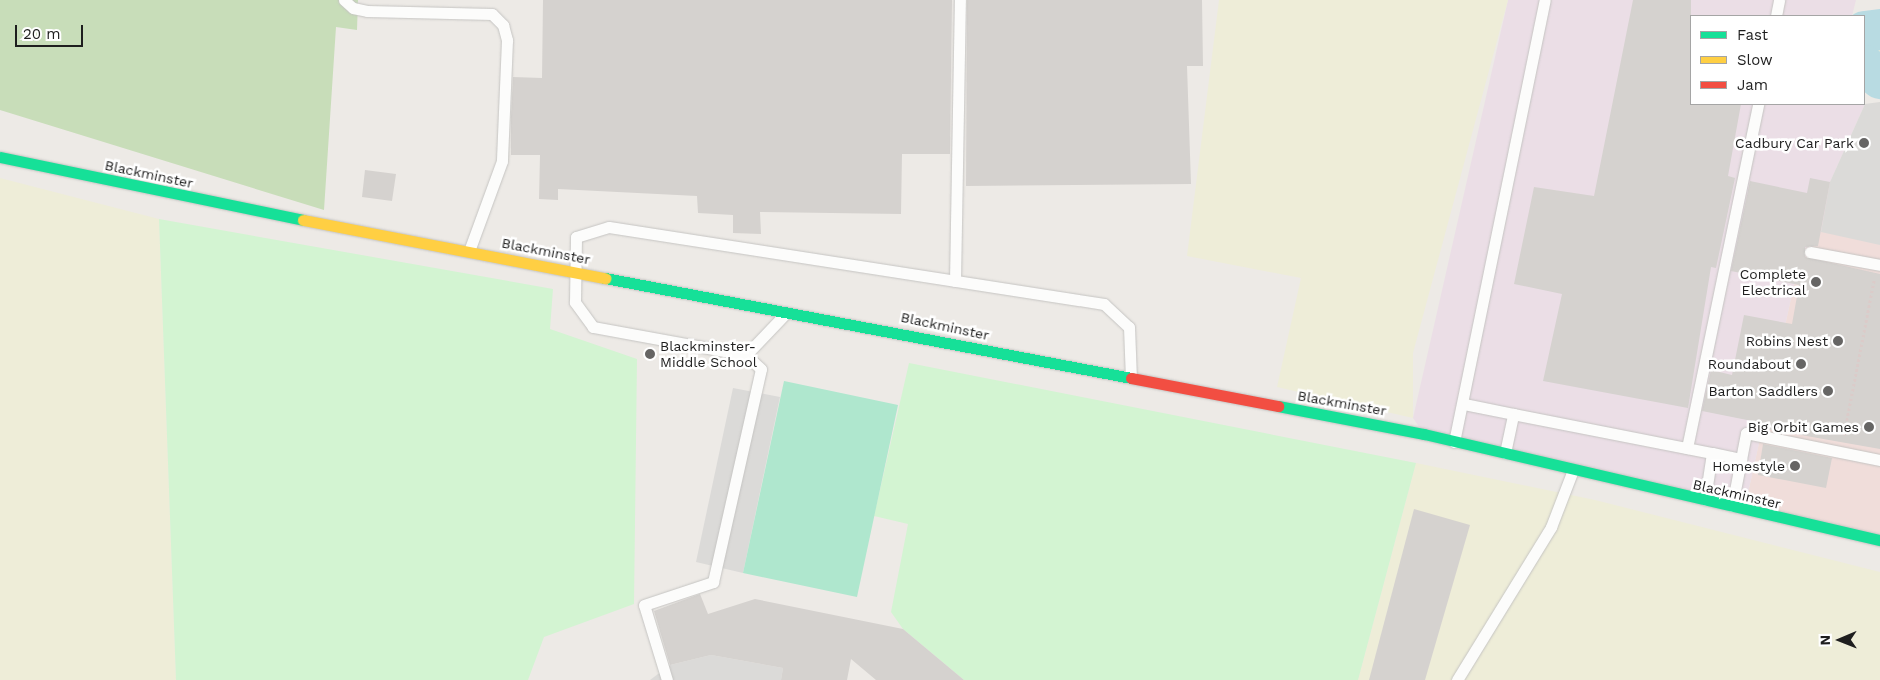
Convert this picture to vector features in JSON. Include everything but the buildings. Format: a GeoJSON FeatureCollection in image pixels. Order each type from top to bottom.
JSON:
{"type":"FeatureCollection","features":[{"type":"Feature","properties":{"kind":"main road","name":"Blackminster"},"geometry":{"type":"LineString","coordinates":[[0,157],[469,251],[789,309],[1131,379],[1454,442],[1704,502],[1880,540]]}},
{"type":"Feature","properties":{"kind":"lane"},"geometry":{"type":"LineString","coordinates":[[344,0],[353,8],[367,11],[492,14],[503,25],[507,40],[502,161],[469,251]]}},
{"type":"Feature","properties":{"kind":"lane"},"geometry":{"type":"LineString","coordinates":[[955,281],[960,0]]}},
{"type":"Feature","properties":{"kind":"lane"},"geometry":{"type":"LineString","coordinates":[[1454,442],[1464,404],[1545,0]]}},
{"type":"Feature","properties":{"kind":"lane"},"geometry":{"type":"LineString","coordinates":[[1776,15],[1779,0]]}},
{"type":"Feature","properties":{"kind":"lane"},"geometry":{"type":"LineString","coordinates":[[1687,448],[1758,105]]}},
{"type":"Feature","properties":{"kind":"lane"},"geometry":{"type":"LineString","coordinates":[[667,680],[644,605],[713,582],[761,369],[746,355],[593,327],[575,302],[573,271],[576,236],[609,227],[1104,304],[1129,327],[1131,379]]}},
{"type":"Feature","properties":{"kind":"lane"},"geometry":{"type":"LineString","coordinates":[[1810,252],[1879,265]]}},
{"type":"Feature","properties":{"kind":"lane"},"geometry":{"type":"LineString","coordinates":[[746,355],[789,309]]}},
{"type":"Feature","properties":{"kind":"lane"},"geometry":{"type":"LineString","coordinates":[[1464,404],[1741,459]]}},
{"type":"Feature","properties":{"kind":"lane"},"geometry":{"type":"LineString","coordinates":[[1505,453],[1513,414]]}},
{"type":"Feature","properties":{"kind":"lane"},"geometry":{"type":"LineString","coordinates":[[1732,508],[1746,433],[1880,460]]}},
{"type":"Feature","properties":{"kind":"lane"},"geometry":{"type":"LineString","coordinates":[[1704,502],[1712,453]]}},
{"type":"Feature","properties":{"kind":"lane"},"geometry":{"type":"LineString","coordinates":[[1457,680],[1550,527],[1573,470]]}},
{"type":"Feature","properties":{"kind":"path"},"geometry":{"type":"LineString","coordinates":[[1845,430],[1879,265]]}},
{"type":"Feature","properties":{"kind":"shaded area"},"geometry":{"type":"Polygon","coordinates":[[[1508,0],[1856,0],[1852,15],[1690,15],[1690,105],[1865,105],[1830,182],[1821,232],[1804,250],[1798,267],[1744,511],[1424,434],[1413,418],[1508,0]]]}},
{"type":"Feature","properties":{"kind":"shaded area"},"geometry":{"type":"Polygon","coordinates":[[[1880,102],[1880,540],[1744,511],[1798,267],[1830,182],[1880,102]]]}},
{"type":"Feature","properties":{"kind":"shaded area","name":"Cadbury Car Park"},"geometry":{"type":"Polygon","coordinates":[[[1880,102],[1880,245],[1821,232],[1830,182],[1865,104],[1880,102]]]}},
{"type":"Feature","properties":{"kind":"shaded area"},"geometry":{"type":"Polygon","coordinates":[[[733,388],[780,397],[743,573],[696,562],[733,388]]]}},
{"type":"Feature","properties":{"kind":"shaded area"},"geometry":{"type":"Polygon","coordinates":[[[711,655],[783,668],[781,680],[650,680],[670,665],[711,655]]]}},
{"type":"Feature","properties":{"kind":"green space"},"geometry":{"type":"Polygon","coordinates":[[[0,0],[358,0],[357,30],[336,27],[324,210],[0,110],[0,0]]]}},
{"type":"Feature","properties":{"kind":"green space"},"geometry":{"type":"Polygon","coordinates":[[[1219,0],[1508,0],[1413,353],[1413,418],[1277,387],[1301,278],[1187,256],[1219,0]]]}},
{"type":"Feature","properties":{"kind":"green space"},"geometry":{"type":"Polygon","coordinates":[[[1880,29],[1880,78],[1865,66],[1865,31],[1880,29]]]}},
{"type":"Feature","properties":{"kind":"green space"},"geometry":{"type":"Polygon","coordinates":[[[0,178],[159,219],[176,680],[0,680],[0,178]]]}},
{"type":"Feature","properties":{"kind":"green space"},"geometry":{"type":"Polygon","coordinates":[[[159,219],[553,289],[550,329],[637,359],[634,604],[544,637],[528,680],[176,680],[159,219]]]}},
{"type":"Feature","properties":{"kind":"green space"},"geometry":{"type":"Polygon","coordinates":[[[909,363],[1416,463],[1358,680],[964,680],[903,629],[891,612],[908,524],[874,516],[909,363]]]}},
{"type":"Feature","properties":{"kind":"green space"},"geometry":{"type":"Polygon","coordinates":[[[784,381],[898,405],[857,597],[743,573],[784,381]]]}},
{"type":"Feature","properties":{"kind":"green space"},"geometry":{"type":"Polygon","coordinates":[[[1416,463],[1595,500],[1880,572],[1880,680],[1358,680],[1416,463]]]}},
{"type":"Feature","properties":{"kind":"waterway"},"geometry":{"type":"LineString","coordinates":[[1865,31],[1880,29]]}},
{"type":"Feature","properties":{"kind":"waterway"},"geometry":{"type":"LineString","coordinates":[[1865,66],[1880,78]]}},
{"type":"Feature","properties":{"kind":"traffic: fast"},"geometry":{"type":"LineString","coordinates":[[0,157],[303,220]]}},
{"type":"Feature","properties":{"kind":"traffic: fast"},"geometry":{"type":"LineString","coordinates":[[605,278],[1131,378]]}},
{"type":"Feature","properties":{"kind":"traffic: fast"},"geometry":{"type":"LineString","coordinates":[[1278,406],[1424,434],[1880,540]]}},
{"type":"Feature","properties":{"kind":"traffic: slow"},"geometry":{"type":"LineString","coordinates":[[303,220],[605,278]]}},
{"type":"Feature","properties":{"kind":"traffic: jam"},"geometry":{"type":"LineString","coordinates":[[1131,378],[1278,406]]}},
{"type":"Feature","properties":{"kind":"place","name":"Cadbury Car Park"},"geometry":{"type":"Point","coordinates":[1864,143]}},
{"type":"Feature","properties":{"kind":"place","name":"Complete Electrical"},"geometry":{"type":"Point","coordinates":[1816,282]}},
{"type":"Feature","properties":{"kind":"place","name":"Robins Nest"},"geometry":{"type":"Point","coordinates":[1838,341]}},
{"type":"Feature","properties":{"kind":"place","name":"Blackminster- Middle School"},"geometry":{"type":"Point","coordinates":[650,354]}},
{"type":"Feature","properties":{"kind":"place","name":"Roundabout"},"geometry":{"type":"Point","coordinates":[1801,364]}},
{"type":"Feature","properties":{"kind":"place","name":"Barton Saddlers"},"geometry":{"type":"Point","coordinates":[1828,391]}},
{"type":"Feature","properties":{"kind":"place","name":"Big Orbit Games"},"geometry":{"type":"Point","coordinates":[1869,427]}},
{"type":"Feature","properties":{"kind":"place","name":"Homestyle"},"geometry":{"type":"Point","coordinates":[1795,466]}}]}
